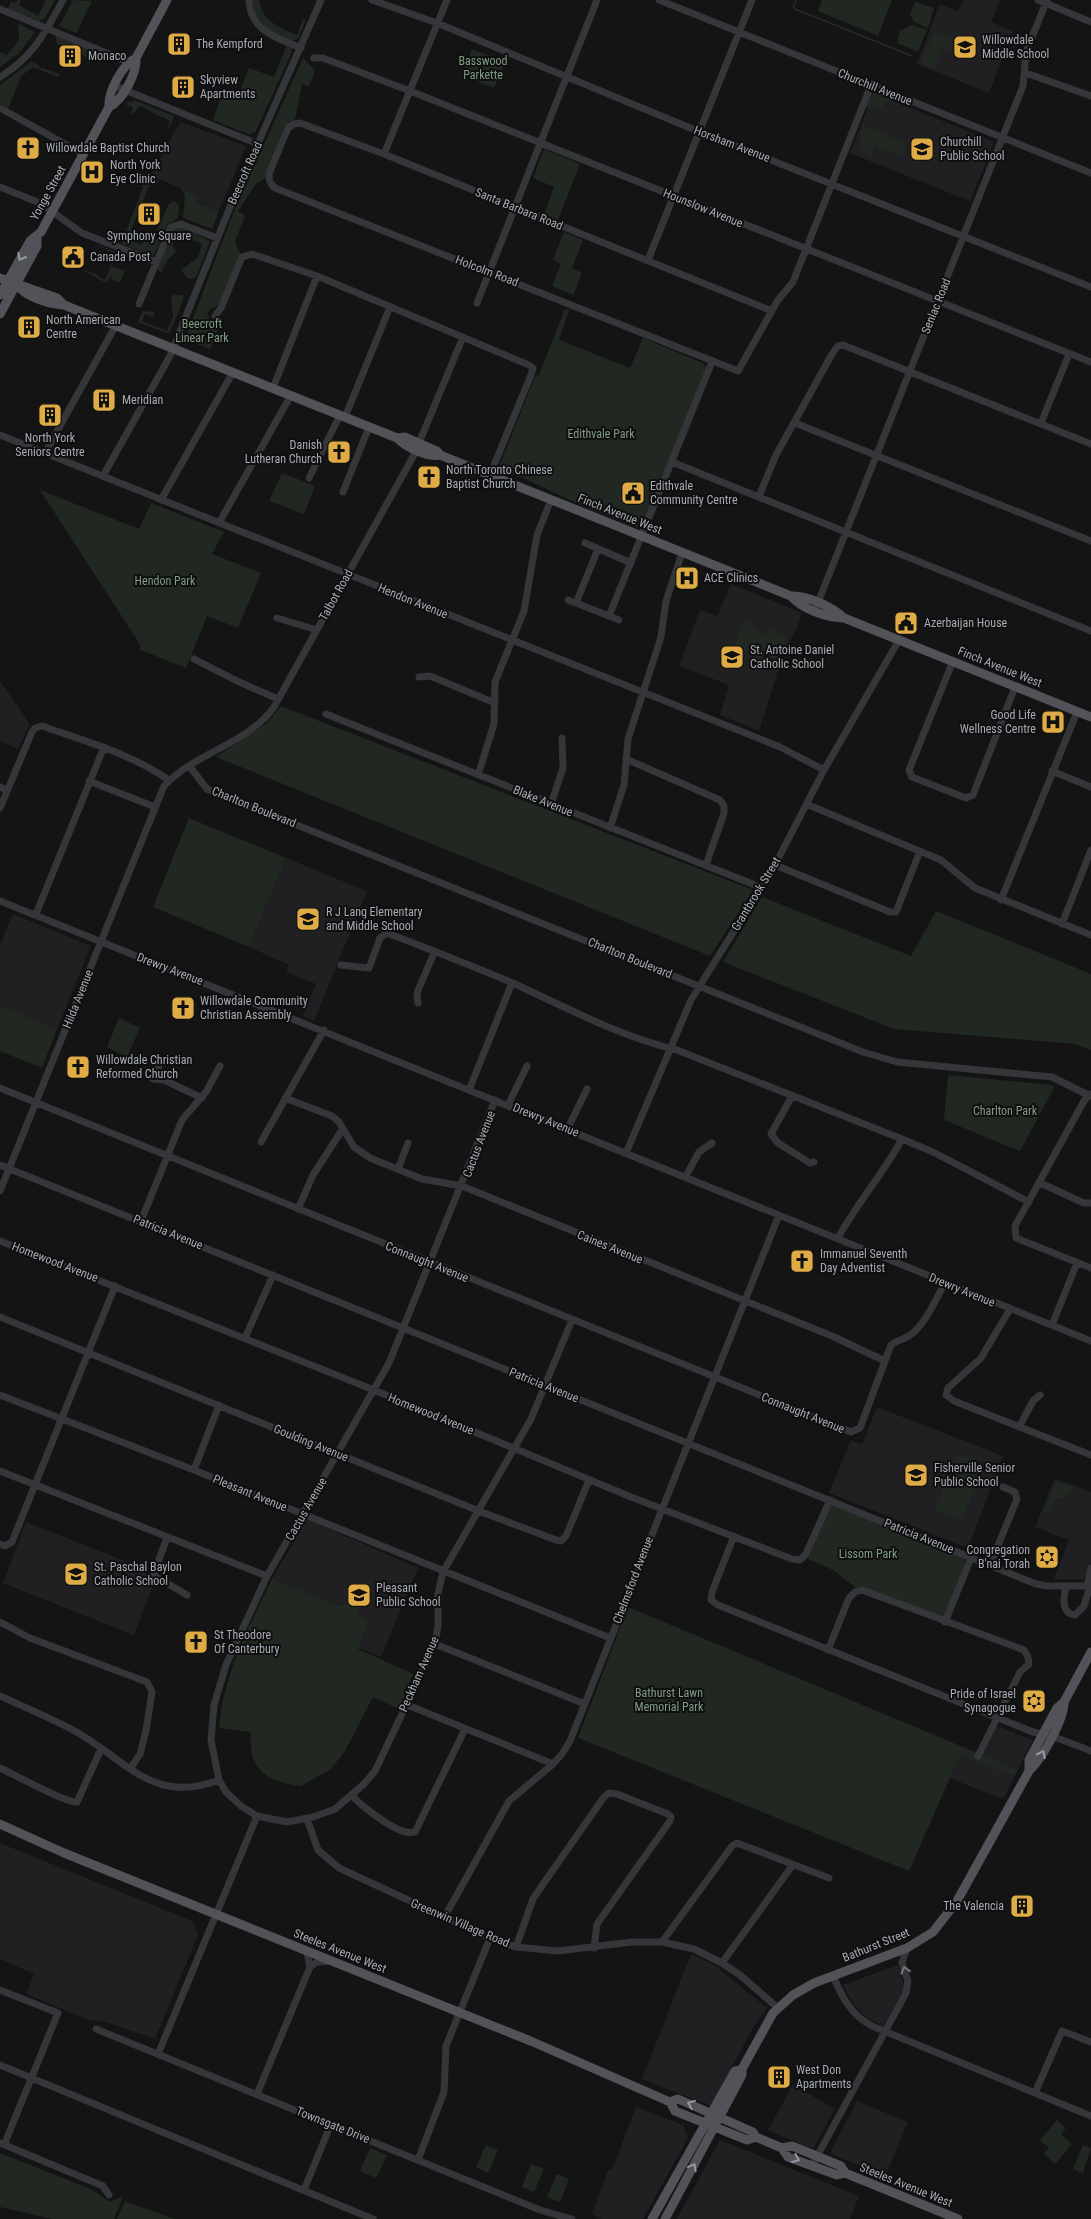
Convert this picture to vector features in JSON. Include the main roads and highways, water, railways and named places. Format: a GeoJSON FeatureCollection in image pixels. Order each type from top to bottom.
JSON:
{"type":"FeatureCollection","features":[{"type":"Feature","properties":{"kind":"main road","name":"Yonge Street"},"geometry":{"type":"LineString","coordinates":[[0,295],[4,279],[30,241],[37,237],[109,106],[117,103],[120,88],[136,67],[132,60],[167,0]]}},
{"type":"Feature","properties":{"kind":"main road","name":"Yonge Street"},"geometry":{"type":"LineString","coordinates":[[0,314],[38,246],[37,237]]}},
{"type":"Feature","properties":{"kind":"main road","name":"Finch Avenue West"},"geometry":{"type":"LineString","coordinates":[[4,279],[16,284],[25,285],[57,298],[64,304],[369,427],[397,438],[405,437],[418,447],[437,451],[440,455],[791,596],[796,602],[816,607],[832,618],[844,618],[1091,717]]}},
{"type":"Feature","properties":{"kind":"main road","name":"Bathurst Street"},"geometry":{"type":"LineString","coordinates":[[652,2219],[716,2115],[735,2071],[742,2069],[778,2008],[806,1987],[907,1948],[933,1932],[957,1901],[1029,1771],[1029,1760],[1047,1734],[1057,1708],[1064,1702],[1091,1652]]}},
{"type":"Feature","properties":{"kind":"main road","name":"Steeles Avenue West"},"geometry":{"type":"LineString","coordinates":[[0,1824],[64,1853],[216,1912],[307,1952],[460,2012],[670,2102],[675,2111],[747,2140],[756,2138],[782,2148],[788,2156],[837,2175],[845,2173],[958,2219]]}},
{"type":"Feature","properties":{"kind":"main road","name":"Steeles Avenue West"},"geometry":{"type":"LineString","coordinates":[[670,2102],[678,2099],[753,2132],[756,2138]]}},
{"type":"Feature","properties":{"kind":"main road","name":"Bathurst Street"},"geometry":{"type":"LineString","coordinates":[[665,2219],[710,2125]]}},
{"type":"Feature","properties":{"kind":"main road","name":"Steeles Avenue West"},"geometry":{"type":"LineString","coordinates":[[782,2148],[792,2146],[841,2166],[845,2173]]}},
{"type":"Feature","properties":{"kind":"waterway"},"geometry":{"type":"LineString","coordinates":[[796,0],[793,6],[795,9],[912,56]]}},
{"type":"Feature","properties":{"kind":"place","name":"The Kempford"},"geometry":{"type":"Point","coordinates":[179,44]}},
{"type":"Feature","properties":{"kind":"place","name":"Willowdale Middle School"},"geometry":{"type":"Point","coordinates":[965,47]}},
{"type":"Feature","properties":{"kind":"place","name":"Monaco"},"geometry":{"type":"Point","coordinates":[70,56]}},
{"type":"Feature","properties":{"kind":"place","name":"Skyview Apartments"},"geometry":{"type":"Point","coordinates":[183,87]}},
{"type":"Feature","properties":{"kind":"place","name":"Willowdale Baptist Church"},"geometry":{"type":"Point","coordinates":[28,148]}},
{"type":"Feature","properties":{"kind":"place","name":"Churchill Public School"},"geometry":{"type":"Point","coordinates":[922,149]}},
{"type":"Feature","properties":{"kind":"place","name":"North York Eye Clinic"},"geometry":{"type":"Point","coordinates":[92,172]}},
{"type":"Feature","properties":{"kind":"place","name":"Symphony Square"},"geometry":{"type":"Point","coordinates":[149,214]}},
{"type":"Feature","properties":{"kind":"place","name":"Canada Post"},"geometry":{"type":"Point","coordinates":[73,257]}},
{"type":"Feature","properties":{"kind":"place","name":"North American Centre"},"geometry":{"type":"Point","coordinates":[29,327]}},
{"type":"Feature","properties":{"kind":"place","name":"Meridian"},"geometry":{"type":"Point","coordinates":[104,400]}},
{"type":"Feature","properties":{"kind":"place","name":"North York Seniors Centre"},"geometry":{"type":"Point","coordinates":[50,415]}},
{"type":"Feature","properties":{"kind":"place","name":"Danish Lutheran Church"},"geometry":{"type":"Point","coordinates":[339,452]}},
{"type":"Feature","properties":{"kind":"place","name":"North Toronto Chinese Baptist Church"},"geometry":{"type":"Point","coordinates":[429,477]}},
{"type":"Feature","properties":{"kind":"place","name":"Edithvale Community Centre"},"geometry":{"type":"Point","coordinates":[633,493]}},
{"type":"Feature","properties":{"kind":"place","name":"ACE Clinics"},"geometry":{"type":"Point","coordinates":[687,578]}},
{"type":"Feature","properties":{"kind":"place","name":"Azerbaijan House"},"geometry":{"type":"Point","coordinates":[906,623]}},
{"type":"Feature","properties":{"kind":"place","name":"St. Antoine Daniel Catholic School"},"geometry":{"type":"Point","coordinates":[732,657]}},
{"type":"Feature","properties":{"kind":"place","name":"Good Life Wellness Centre"},"geometry":{"type":"Point","coordinates":[1053,722]}},
{"type":"Feature","properties":{"kind":"place","name":"R J Lang Elementary and Middle School"},"geometry":{"type":"Point","coordinates":[308,919]}},
{"type":"Feature","properties":{"kind":"place","name":"Willowdale Community Christian Assembly"},"geometry":{"type":"Point","coordinates":[183,1008]}},
{"type":"Feature","properties":{"kind":"place","name":"Willowdale Christian Reformed Church"},"geometry":{"type":"Point","coordinates":[78,1067]}},
{"type":"Feature","properties":{"kind":"place","name":"Immanuel Seventh Day Adventist"},"geometry":{"type":"Point","coordinates":[802,1261]}},
{"type":"Feature","properties":{"kind":"place","name":"Fisherville Senior Public School"},"geometry":{"type":"Point","coordinates":[916,1475]}},
{"type":"Feature","properties":{"kind":"place","name":"Congregation B'nai Torah"},"geometry":{"type":"Point","coordinates":[1047,1557]}},
{"type":"Feature","properties":{"kind":"place","name":"St. Paschal Baylon Catholic School"},"geometry":{"type":"Point","coordinates":[76,1574]}},
{"type":"Feature","properties":{"kind":"place","name":"Pleasant Public School"},"geometry":{"type":"Point","coordinates":[359,1595]}},
{"type":"Feature","properties":{"kind":"place","name":"St Theodore Of Canterbury"},"geometry":{"type":"Point","coordinates":[196,1642]}},
{"type":"Feature","properties":{"kind":"place","name":"Pride of Israel Synagogue"},"geometry":{"type":"Point","coordinates":[1034,1701]}},
{"type":"Feature","properties":{"kind":"place","name":"The Valencia"},"geometry":{"type":"Point","coordinates":[1022,1906]}},
{"type":"Feature","properties":{"kind":"place","name":"West Don Apartments"},"geometry":{"type":"Point","coordinates":[779,2077]}},
{"type":"Feature","properties":{"kind":"park label","name":"Basswood Parkette"},"geometry":{"type":"Point","coordinates":[483,68]}},
{"type":"Feature","properties":{"kind":"park label","name":"Beecroft Linear Park"},"geometry":{"type":"Point","coordinates":[202,331]}},
{"type":"Feature","properties":{"kind":"park label","name":"Edithvale Park"},"geometry":{"type":"Point","coordinates":[601,434]}},
{"type":"Feature","properties":{"kind":"park label","name":"Hendon Park"},"geometry":{"type":"Point","coordinates":[165,581]}},
{"type":"Feature","properties":{"kind":"park label","name":"Charlton Park"},"geometry":{"type":"Point","coordinates":[1005,1111]}},
{"type":"Feature","properties":{"kind":"park label","name":"Lissom Park"},"geometry":{"type":"Point","coordinates":[868,1554]}},
{"type":"Feature","properties":{"kind":"park label","name":"Bathurst Lawn Memorial Park"},"geometry":{"type":"Point","coordinates":[669,1700]}}]}
